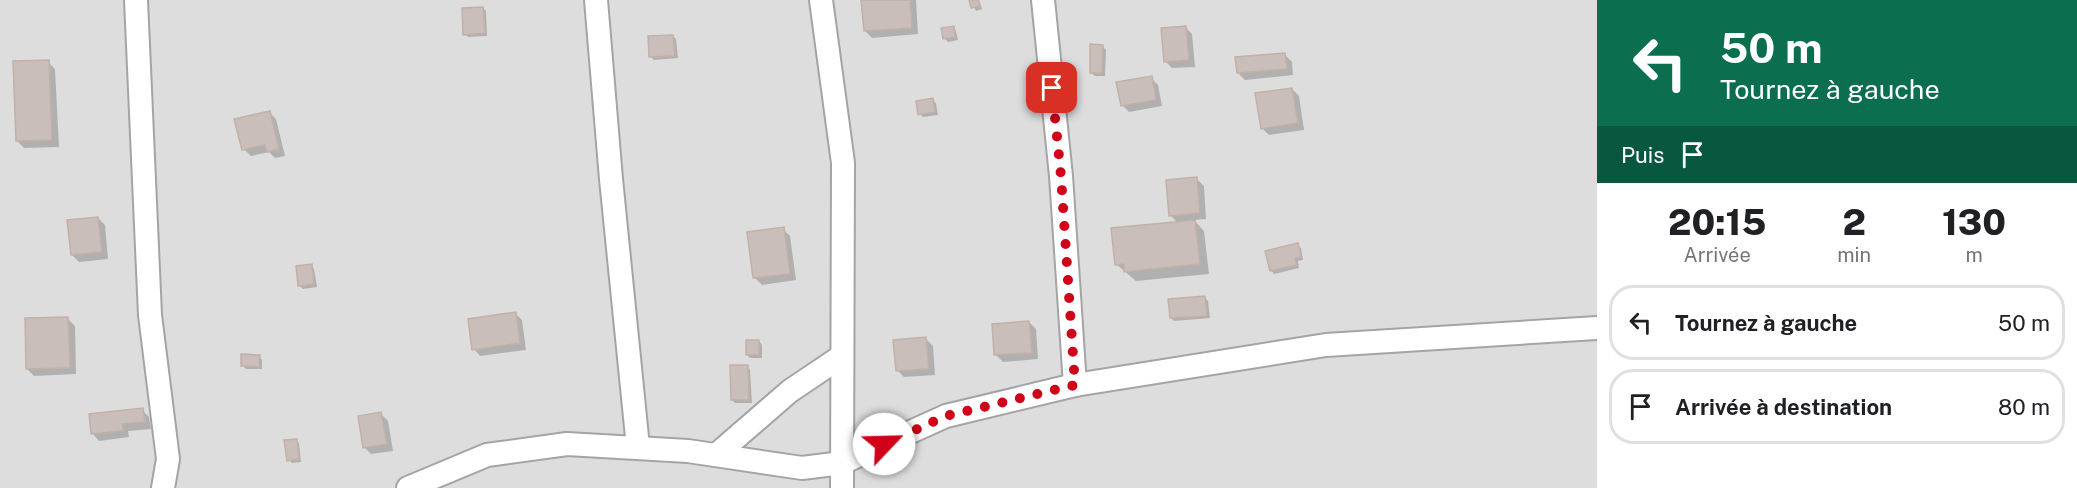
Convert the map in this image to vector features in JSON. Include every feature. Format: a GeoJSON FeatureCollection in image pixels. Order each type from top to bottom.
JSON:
{"type":"FeatureCollection","features":[{"type":"Feature","properties":{"kind":"street"},"geometry":{"type":"LineString","coordinates":[[136,0],[150,315],[168,459],[163,488]]}},
{"type":"Feature","properties":{"kind":"street"},"geometry":{"type":"LineString","coordinates":[[596,0],[611,179],[638,447]]}},
{"type":"Feature","properties":{"kind":"street"},"geometry":{"type":"LineString","coordinates":[[821,0],[843,163],[842,488]]}},
{"type":"Feature","properties":{"kind":"street"},"geometry":{"type":"LineString","coordinates":[[1043,0],[1061,176],[1075,385]]}},
{"type":"Feature","properties":{"kind":"street"},"geometry":{"type":"LineString","coordinates":[[408,488],[487,455],[567,444],[638,447],[716,455],[802,468],[842,463],[946,416],[1075,385],[1326,345],[1597,328]]}},
{"type":"Feature","properties":{"kind":"street"},"geometry":{"type":"LineString","coordinates":[[716,455],[790,391],[842,356]]}},
{"type":"Feature","properties":{"kind":"shaded area"},"geometry":{"type":"Polygon","coordinates":[[[0,0],[1597,0],[1597,488],[0,488],[0,0]]]}},
{"type":"Feature","properties":{"kind":"building"},"geometry":{"type":"Polygon","coordinates":[[[861,0],[910,0],[912,28],[864,31],[861,0]]]}},
{"type":"Feature","properties":{"kind":"building"},"geometry":{"type":"Polygon","coordinates":[[[969,0],[978,0],[980,6],[971,8],[969,0]]]}},
{"type":"Feature","properties":{"kind":"building"},"geometry":{"type":"Polygon","coordinates":[[[483,7],[485,33],[463,35],[462,8],[483,7]]]}},
{"type":"Feature","properties":{"kind":"building"},"geometry":{"type":"Polygon","coordinates":[[[954,26],[955,37],[943,39],[941,28],[954,26]]]}},
{"type":"Feature","properties":{"kind":"building"},"geometry":{"type":"Polygon","coordinates":[[[1186,26],[1189,60],[1164,62],[1161,28],[1186,26]]]}},
{"type":"Feature","properties":{"kind":"building"},"geometry":{"type":"Polygon","coordinates":[[[673,35],[675,56],[649,57],[648,36],[673,35]]]}},
{"type":"Feature","properties":{"kind":"building"},"geometry":{"type":"Polygon","coordinates":[[[1090,44],[1103,45],[1102,73],[1090,73],[1090,44]]]}},
{"type":"Feature","properties":{"kind":"building"},"geometry":{"type":"Polygon","coordinates":[[[1285,53],[1287,69],[1237,73],[1235,57],[1285,53]]]}},
{"type":"Feature","properties":{"kind":"building"},"geometry":{"type":"Polygon","coordinates":[[[49,60],[52,140],[16,141],[13,61],[49,60]]]}},
{"type":"Feature","properties":{"kind":"building"},"geometry":{"type":"Polygon","coordinates":[[[1152,76],[1156,100],[1121,106],[1116,82],[1152,76]]]}},
{"type":"Feature","properties":{"kind":"building"},"geometry":{"type":"Polygon","coordinates":[[[1292,88],[1298,123],[1261,129],[1255,93],[1292,88]]]}},
{"type":"Feature","properties":{"kind":"building"},"geometry":{"type":"Polygon","coordinates":[[[933,98],[935,112],[918,115],[916,101],[933,98]]]}},
{"type":"Feature","properties":{"kind":"building"},"geometry":{"type":"Polygon","coordinates":[[[270,111],[279,149],[267,152],[265,145],[242,150],[234,119],[270,111]]]}},
{"type":"Feature","properties":{"kind":"building"},"geometry":{"type":"Polygon","coordinates":[[[1197,177],[1200,213],[1169,216],[1166,180],[1197,177]]]}},
{"type":"Feature","properties":{"kind":"building"},"geometry":{"type":"Polygon","coordinates":[[[98,217],[102,252],[71,255],[67,220],[98,217]]]}},
{"type":"Feature","properties":{"kind":"building"},"geometry":{"type":"Polygon","coordinates":[[[1195,220],[1200,264],[1124,272],[1124,264],[1115,265],[1111,228],[1195,220]]]}},
{"type":"Feature","properties":{"kind":"building"},"geometry":{"type":"Polygon","coordinates":[[[784,227],[790,274],[753,278],[747,232],[784,227]]]}},
{"type":"Feature","properties":{"kind":"building"},"geometry":{"type":"Polygon","coordinates":[[[1298,243],[1301,257],[1295,258],[1297,265],[1270,271],[1265,251],[1298,243]]]}},
{"type":"Feature","properties":{"kind":"building"},"geometry":{"type":"Polygon","coordinates":[[[312,264],[314,284],[298,286],[296,266],[312,264]]]}},
{"type":"Feature","properties":{"kind":"building"},"geometry":{"type":"Polygon","coordinates":[[[1205,296],[1207,316],[1170,318],[1168,299],[1205,296]]]}},
{"type":"Feature","properties":{"kind":"building"},"geometry":{"type":"Polygon","coordinates":[[[516,312],[520,343],[472,350],[468,319],[516,312]]]}},
{"type":"Feature","properties":{"kind":"building"},"geometry":{"type":"Polygon","coordinates":[[[68,317],[70,368],[26,369],[25,318],[68,317]]]}},
{"type":"Feature","properties":{"kind":"building"},"geometry":{"type":"Polygon","coordinates":[[[1029,321],[1032,353],[994,355],[992,324],[1029,321]]]}},
{"type":"Feature","properties":{"kind":"building"},"geometry":{"type":"Polygon","coordinates":[[[926,337],[929,369],[896,371],[893,340],[926,337]]]}},
{"type":"Feature","properties":{"kind":"building"},"geometry":{"type":"Polygon","coordinates":[[[746,340],[759,340],[759,355],[746,355],[746,340]]]}},
{"type":"Feature","properties":{"kind":"building"},"geometry":{"type":"Polygon","coordinates":[[[241,354],[260,355],[259,367],[241,366],[241,354]]]}},
{"type":"Feature","properties":{"kind":"building"},"geometry":{"type":"Polygon","coordinates":[[[730,365],[748,365],[749,400],[731,400],[730,365]]]}},
{"type":"Feature","properties":{"kind":"building"},"geometry":{"type":"Polygon","coordinates":[[[143,408],[145,422],[122,424],[123,431],[91,434],[89,414],[143,408]]]}},
{"type":"Feature","properties":{"kind":"building"},"geometry":{"type":"Polygon","coordinates":[[[381,412],[387,444],[363,448],[358,416],[381,412]]]}},
{"type":"Feature","properties":{"kind":"building"},"geometry":{"type":"Polygon","coordinates":[[[297,439],[299,459],[287,461],[284,440],[297,439]]]}},
{"type":"Feature","properties":{"kind":"route"},"geometry":{"type":"LineString","coordinates":[[884,444],[946,416],[1075,385],[1061,176],[1052,88]]}}]}
